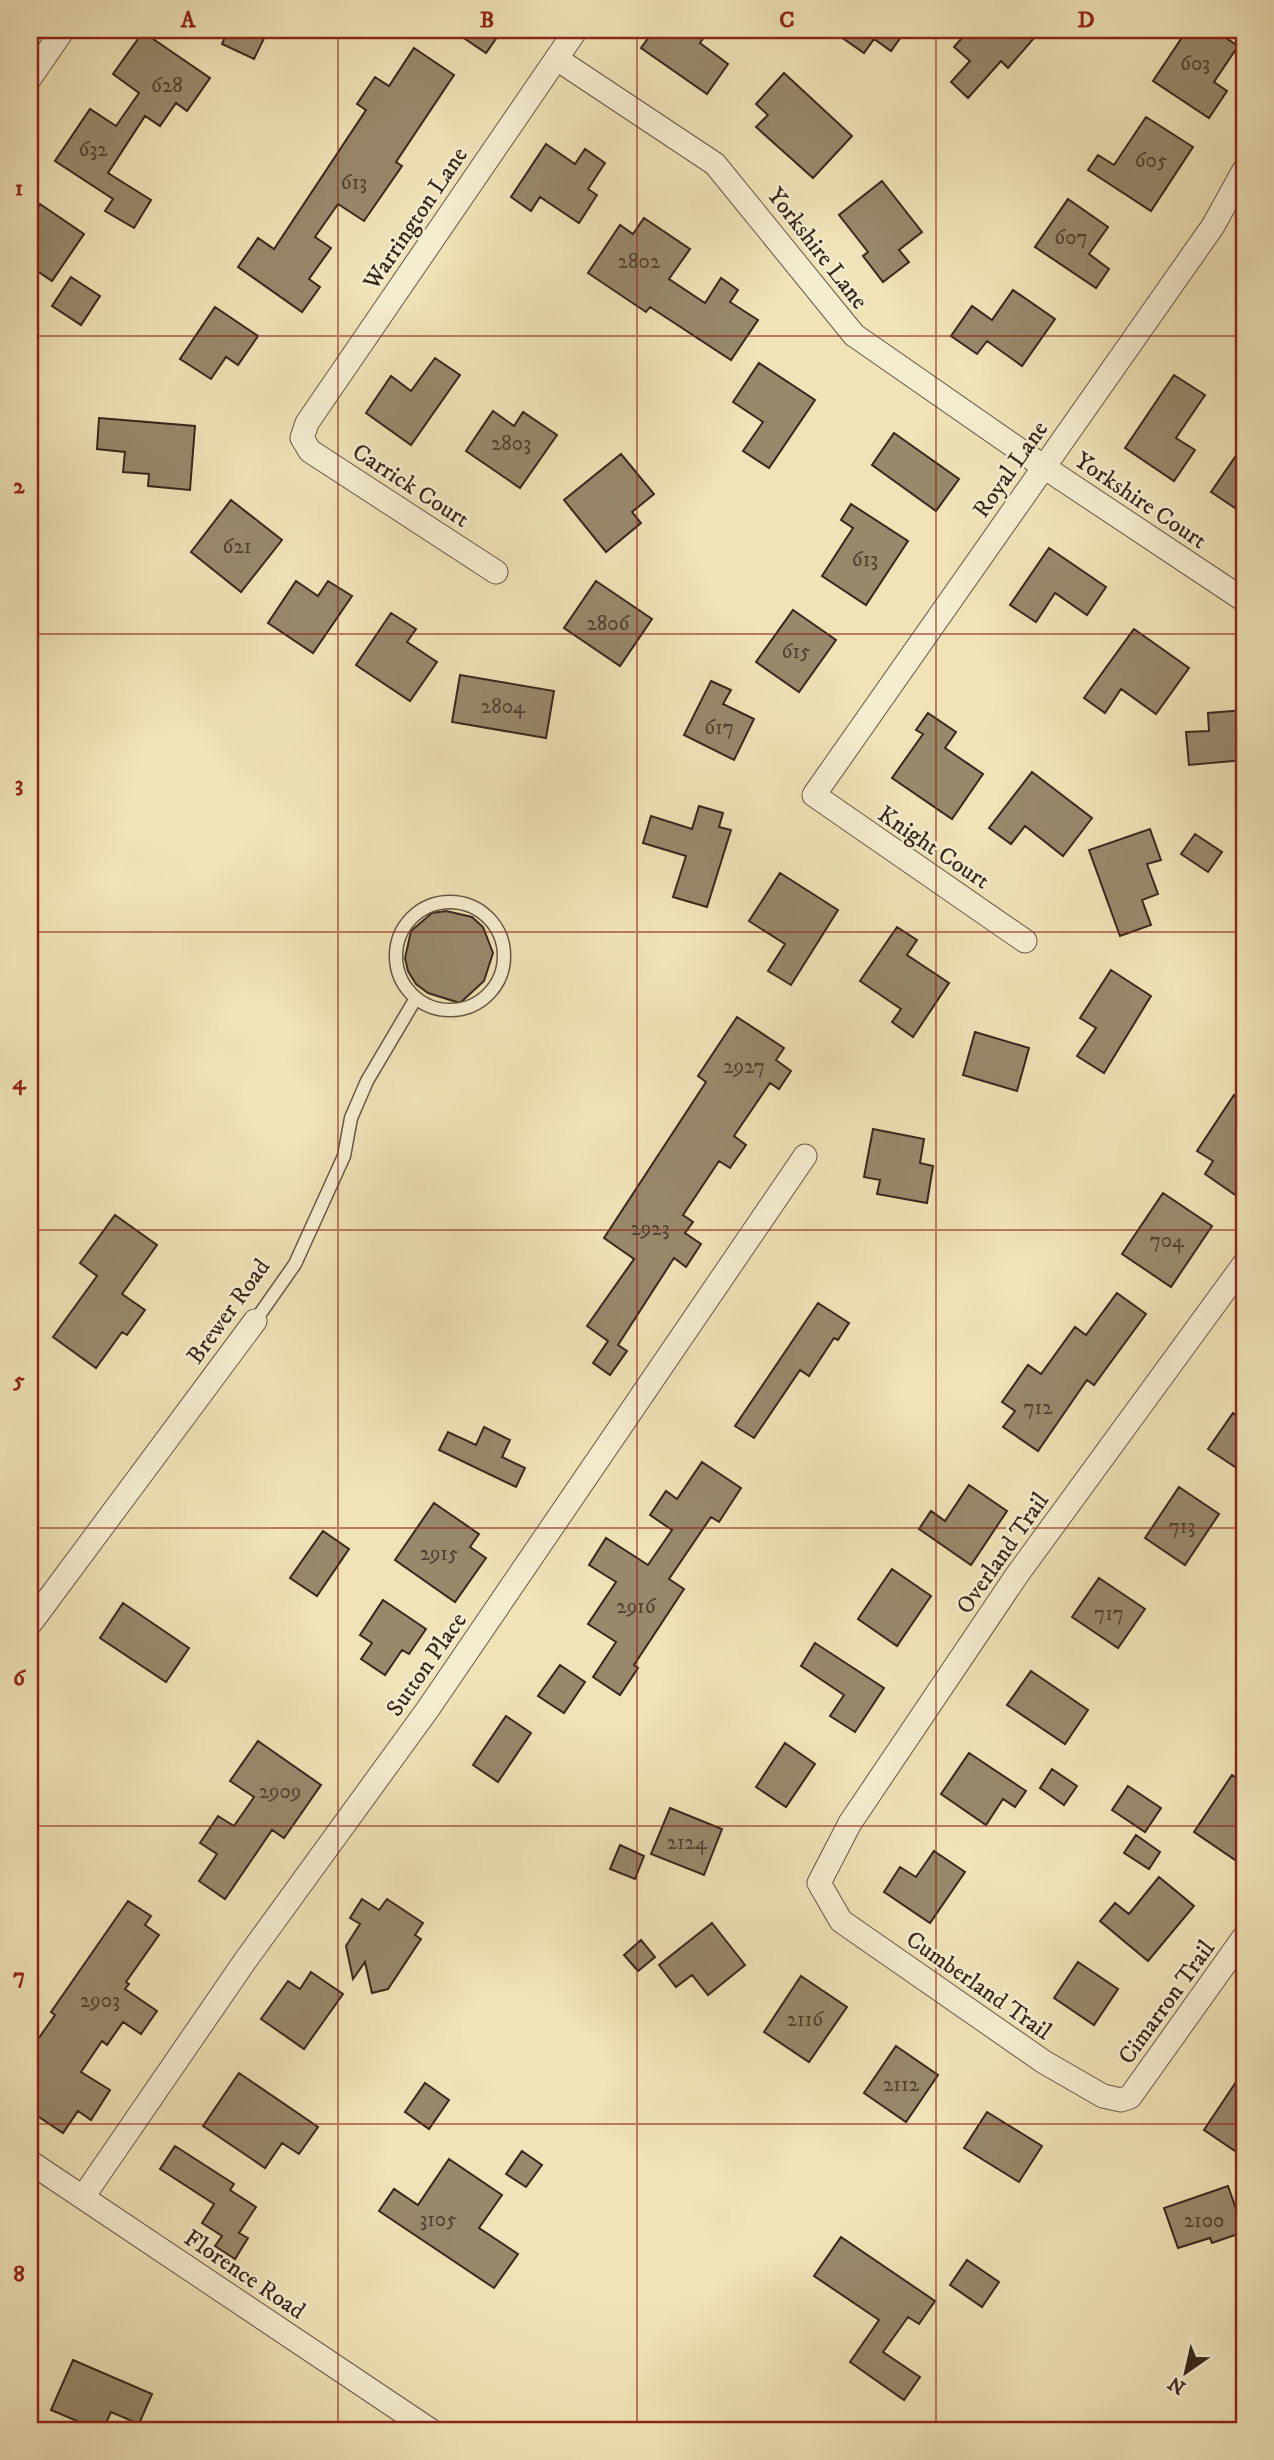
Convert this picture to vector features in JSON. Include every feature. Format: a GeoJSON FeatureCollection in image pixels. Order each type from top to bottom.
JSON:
{"type":"FeatureCollection","features":[{"type":"Feature","properties":{"kind":"street"},"geometry":{"type":"LineString","coordinates":[[30,78],[63,30]]}},
{"type":"Feature","properties":{"kind":"street","name":"Warrington Lane"},"geometry":{"type":"LineString","coordinates":[[302,438],[307,424],[576,30]]}},
{"type":"Feature","properties":{"kind":"street","name":"Yorkshire Lane"},"geometry":{"type":"LineString","coordinates":[[557,59],[715,164],[854,335],[1044,467]]}},
{"type":"Feature","properties":{"kind":"street","name":"Royal Lane"},"geometry":{"type":"LineString","coordinates":[[814,794],[1213,226],[1244,170]]}},
{"type":"Feature","properties":{"kind":"street","name":"Carrick Court"},"geometry":{"type":"LineString","coordinates":[[302,438],[310,451],[496,572]]}},
{"type":"Feature","properties":{"kind":"street","name":"Yorkshire Court"},"geometry":{"type":"LineString","coordinates":[[1044,467],[1244,600]]}},
{"type":"Feature","properties":{"kind":"street","name":"Knight Court"},"geometry":{"type":"LineString","coordinates":[[814,794],[1025,941]]}},
{"type":"Feature","properties":{"kind":"street","name":"Sutton Place"},"geometry":{"type":"LineString","coordinates":[[83,2197],[245,1961],[428,1709],[805,1156]]}},
{"type":"Feature","properties":{"kind":"street","name":"Overland Trail"},"geometry":{"type":"LineString","coordinates":[[819,1883],[850,1823],[1009,1586],[1244,1264]]}},
{"type":"Feature","properties":{"kind":"street","name":"Brewer Road"},"geometry":{"type":"LineString","coordinates":[[30,1624],[255,1321]]}},
{"type":"Feature","properties":{"kind":"street","name":"Cumberland Trail"},"geometry":{"type":"LineString","coordinates":[[819,1883],[841,1921],[1044,2062],[1103,2096],[1121,2100],[1130,2097]]}},
{"type":"Feature","properties":{"kind":"street","name":"Cimarron Trail"},"geometry":{"type":"LineString","coordinates":[[1130,2097],[1244,1937]]}},
{"type":"Feature","properties":{"kind":"street","name":"Florence Road"},"geometry":{"type":"LineString","coordinates":[[30,2162],[430,2430]]}},
{"type":"Feature","properties":{"kind":"lane"},"geometry":{"type":"LineString","coordinates":[[448,902],[465,904],[482,912],[494,925],[502,941],[504,959],[500,976],[491,992],[477,1003],[461,1010],[443,1010],[416,998],[400,979],[395,962],[396,944],[403,928],[414,914],[430,905],[448,902]]}},
{"type":"Feature","properties":{"kind":"lane","name":"Brewer Road"},"geometry":{"type":"LineString","coordinates":[[255,1321],[295,1264],[344,1156],[351,1118],[367,1081],[416,998]]}},
{"type":"Feature","properties":{"kind":"building"},"geometry":{"type":"Polygon","coordinates":[[[228,30],[268,30],[254,59],[222,44],[228,30]]]}},
{"type":"Feature","properties":{"kind":"building"},"geometry":{"type":"Polygon","coordinates":[[[452,30],[502,30],[486,53],[452,30]]]}},
{"type":"Feature","properties":{"kind":"building"},"geometry":{"type":"Polygon","coordinates":[[[654,30],[709,30],[700,43],[728,64],[707,94],[641,48],[654,30]]]}},
{"type":"Feature","properties":{"kind":"building"},"geometry":{"type":"Polygon","coordinates":[[[831,30],[906,30],[891,51],[874,39],[864,53],[831,30]]]}},
{"type":"Feature","properties":{"kind":"building"},"geometry":{"type":"Polygon","coordinates":[[[969,30],[1041,30],[1008,68],[1001,61],[968,98],[951,82],[970,61],[954,47],[969,30]]]}},
{"type":"Feature","properties":{"kind":"building"},"geometry":{"type":"Polygon","coordinates":[[[1187,30],[1214,30],[1238,46],[1214,82],[1227,91],[1209,118],[1153,81],[1187,30]]]}},
{"type":"Feature","properties":{"kind":"building"},"geometry":{"type":"Polygon","coordinates":[[[143,32],[210,78],[187,111],[176,103],[160,126],[145,116],[108,173],[151,200],[134,228],[105,211],[113,199],[55,161],[90,109],[116,126],[139,93],[113,74],[143,32]]]}},
{"type":"Feature","properties":{"kind":"building"},"geometry":{"type":"Polygon","coordinates":[[[414,48],[454,75],[396,162],[402,166],[364,221],[338,204],[315,237],[331,248],[309,279],[320,287],[302,312],[238,267],[258,238],[274,249],[366,110],[357,104],[375,77],[389,86],[414,48]]]}},
{"type":"Feature","properties":{"kind":"building"},"geometry":{"type":"Polygon","coordinates":[[[784,73],[852,136],[813,178],[756,127],[768,115],[756,104],[784,73]]]}},
{"type":"Feature","properties":{"kind":"building"},"geometry":{"type":"Polygon","coordinates":[[[1146,117],[1193,147],[1151,211],[1088,170],[1098,155],[1114,165],[1146,117]]]}},
{"type":"Feature","properties":{"kind":"building"},"geometry":{"type":"Polygon","coordinates":[[[546,144],[575,164],[585,149],[605,163],[588,189],[597,195],[579,223],[540,197],[531,211],[511,197],[546,144]]]}},
{"type":"Feature","properties":{"kind":"building"},"geometry":{"type":"Polygon","coordinates":[[[882,181],[922,232],[899,250],[909,262],[883,282],[863,256],[868,252],[839,215],[882,181]]]}},
{"type":"Feature","properties":{"kind":"building"},"geometry":{"type":"Polygon","coordinates":[[[1068,199],[1108,227],[1089,254],[1109,269],[1096,288],[1035,247],[1068,199]]]}},
{"type":"Feature","properties":{"kind":"building"},"geometry":{"type":"Polygon","coordinates":[[[40,204],[84,234],[52,281],[30,266],[30,220],[40,204]]]}},
{"type":"Feature","properties":{"kind":"building"},"geometry":{"type":"Polygon","coordinates":[[[644,218],[690,249],[669,279],[705,303],[721,278],[738,290],[730,302],[758,320],[731,360],[650,307],[646,312],[588,273],[620,225],[633,234],[644,218]]]}},
{"type":"Feature","properties":{"kind":"building"},"geometry":{"type":"Polygon","coordinates":[[[71,277],[100,296],[81,325],[52,306],[71,277]]]}},
{"type":"Feature","properties":{"kind":"building"},"geometry":{"type":"Polygon","coordinates":[[[1013,290],[1055,319],[1022,366],[987,341],[977,354],[951,336],[972,306],[992,320],[1013,290]]]}},
{"type":"Feature","properties":{"kind":"building"},"geometry":{"type":"Polygon","coordinates":[[[215,307],[258,336],[238,365],[226,357],[211,379],[180,359],[215,307]]]}},
{"type":"Feature","properties":{"kind":"building"},"geometry":{"type":"Polygon","coordinates":[[[435,358],[460,375],[411,445],[366,413],[391,376],[411,391],[435,358]]]}},
{"type":"Feature","properties":{"kind":"building"},"geometry":{"type":"Polygon","coordinates":[[[759,363],[815,400],[769,468],[743,451],[763,422],[733,402],[759,363]]]}},
{"type":"Feature","properties":{"kind":"building"},"geometry":{"type":"Polygon","coordinates":[[[1174,375],[1205,395],[1176,438],[1195,450],[1174,481],[1125,448],[1174,375]]]}},
{"type":"Feature","properties":{"kind":"building"},"geometry":{"type":"Polygon","coordinates":[[[493,411],[514,426],[523,412],[557,435],[520,488],[466,451],[493,411]]]}},
{"type":"Feature","properties":{"kind":"building"},"geometry":{"type":"Polygon","coordinates":[[[99,418],[195,426],[190,490],[148,486],[149,474],[123,472],[125,452],[97,449],[99,418]]]}},
{"type":"Feature","properties":{"kind":"building"},"geometry":{"type":"Polygon","coordinates":[[[894,433],[959,479],[936,511],[872,465],[894,433]]]}},
{"type":"Feature","properties":{"kind":"building"},"geometry":{"type":"Polygon","coordinates":[[[1244,444],[1244,501],[1238,510],[1211,492],[1244,444]]]}},
{"type":"Feature","properties":{"kind":"building"},"geometry":{"type":"Polygon","coordinates":[[[621,454],[654,494],[632,512],[641,523],[606,552],[564,500],[621,454]]]}},
{"type":"Feature","properties":{"kind":"building"},"geometry":{"type":"Polygon","coordinates":[[[231,500],[282,540],[241,592],[191,552],[231,500]]]}},
{"type":"Feature","properties":{"kind":"building"},"geometry":{"type":"Polygon","coordinates":[[[851,504],[908,541],[866,605],[822,576],[853,528],[841,520],[851,504]]]}},
{"type":"Feature","properties":{"kind":"building"},"geometry":{"type":"Polygon","coordinates":[[[1049,548],[1106,587],[1087,615],[1055,593],[1036,622],[1010,605],[1049,548]]]}},
{"type":"Feature","properties":{"kind":"building"},"geometry":{"type":"Polygon","coordinates":[[[296,581],[318,596],[328,581],[352,596],[313,653],[268,623],[296,581]]]}},
{"type":"Feature","properties":{"kind":"building"},"geometry":{"type":"Polygon","coordinates":[[[596,581],[652,619],[620,666],[564,628],[596,581]]]}},
{"type":"Feature","properties":{"kind":"building"},"geometry":{"type":"Polygon","coordinates":[[[793,610],[836,640],[799,692],[756,662],[793,610]]]}},
{"type":"Feature","properties":{"kind":"building"},"geometry":{"type":"Polygon","coordinates":[[[391,613],[416,629],[407,642],[437,662],[410,701],[356,665],[391,613]]]}},
{"type":"Feature","properties":{"kind":"building"},"geometry":{"type":"Polygon","coordinates":[[[1134,629],[1189,668],[1156,714],[1121,689],[1105,713],[1084,698],[1134,629]]]}},
{"type":"Feature","properties":{"kind":"building"},"geometry":{"type":"Polygon","coordinates":[[[460,675],[554,691],[546,738],[452,722],[460,675]]]}},
{"type":"Feature","properties":{"kind":"building"},"geometry":{"type":"Polygon","coordinates":[[[711,681],[731,690],[723,704],[754,719],[734,760],[684,735],[711,681]]]}},
{"type":"Feature","properties":{"kind":"building"},"geometry":{"type":"Polygon","coordinates":[[[1244,710],[1244,760],[1189,765],[1186,732],[1209,731],[1208,713],[1244,710]]]}},
{"type":"Feature","properties":{"kind":"building"},"geometry":{"type":"Polygon","coordinates":[[[928,713],[956,732],[945,748],[983,774],[952,819],[892,778],[923,734],[916,730],[928,713]]]}},
{"type":"Feature","properties":{"kind":"building"},"geometry":{"type":"Polygon","coordinates":[[[1032,772],[1092,818],[1063,856],[1025,826],[1011,844],[989,828],[1032,772]]]}},
{"type":"Feature","properties":{"kind":"building"},"geometry":{"type":"Polygon","coordinates":[[[699,806],[723,813],[719,827],[731,830],[707,907],[673,897],[686,856],[643,843],[651,816],[692,829],[699,806]]]}},
{"type":"Feature","properties":{"kind":"building"},"geometry":{"type":"Polygon","coordinates":[[[1150,829],[1161,860],[1147,864],[1158,894],[1142,900],[1151,925],[1120,936],[1089,850],[1150,829]]]}},
{"type":"Feature","properties":{"kind":"building"},"geometry":{"type":"Polygon","coordinates":[[[1195,834],[1222,852],[1208,872],[1181,854],[1195,834]]]}},
{"type":"Feature","properties":{"kind":"building"},"geometry":{"type":"Polygon","coordinates":[[[780,873],[838,910],[791,985],[768,971],[785,944],[749,921],[780,873]]]}},
{"type":"Feature","properties":{"kind":"building"},"geometry":{"type":"Polygon","coordinates":[[[446,911],[472,917],[483,927],[493,953],[484,981],[460,1003],[428,993],[416,984],[408,971],[405,958],[411,931],[432,913],[446,911]]]}},
{"type":"Feature","properties":{"kind":"building"},"geometry":{"type":"Polygon","coordinates":[[[897,927],[917,940],[907,955],[949,983],[913,1037],[892,1022],[901,1009],[860,981],[897,927]]]}},
{"type":"Feature","properties":{"kind":"building"},"geometry":{"type":"Polygon","coordinates":[[[1111,970],[1151,996],[1104,1073],[1077,1056],[1096,1028],[1080,1018],[1111,970]]]}},
{"type":"Feature","properties":{"kind":"building"},"geometry":{"type":"Polygon","coordinates":[[[737,1017],[784,1048],[776,1060],[791,1071],[779,1089],[770,1083],[734,1136],[746,1145],[730,1168],[719,1161],[683,1215],[693,1222],[685,1233],[701,1244],[686,1267],[674,1258],[618,1345],[627,1351],[610,1375],[593,1363],[608,1341],[587,1326],[634,1259],[604,1238],[706,1082],[698,1076],[737,1017]]]}},
{"type":"Feature","properties":{"kind":"building"},"geometry":{"type":"Polygon","coordinates":[[[975,1032],[1029,1048],[1017,1091],[963,1075],[975,1032]]]}},
{"type":"Feature","properties":{"kind":"building"},"geometry":{"type":"Polygon","coordinates":[[[1234,1095],[1244,1102],[1244,1201],[1205,1174],[1213,1161],[1197,1151],[1234,1095]]]}},
{"type":"Feature","properties":{"kind":"building"},"geometry":{"type":"Polygon","coordinates":[[[873,1129],[924,1139],[920,1163],[933,1166],[927,1203],[877,1194],[880,1180],[864,1177],[873,1129]]]}},
{"type":"Feature","properties":{"kind":"building"},"geometry":{"type":"Polygon","coordinates":[[[1163,1193],[1212,1226],[1171,1287],[1122,1254],[1163,1193]]]}},
{"type":"Feature","properties":{"kind":"building"},"geometry":{"type":"Polygon","coordinates":[[[115,1215],[157,1245],[122,1294],[145,1310],[127,1335],[122,1332],[96,1368],[53,1337],[97,1276],[80,1263],[115,1215]]]}},
{"type":"Feature","properties":{"kind":"building"},"geometry":{"type":"Polygon","coordinates":[[[1117,1293],[1146,1314],[1094,1385],[1087,1380],[1038,1451],[1003,1427],[1015,1411],[1002,1402],[1028,1365],[1041,1374],[1075,1327],[1086,1335],[1117,1293]]]}},
{"type":"Feature","properties":{"kind":"building"},"geometry":{"type":"Polygon","coordinates":[[[818,1303],[849,1323],[838,1340],[834,1338],[809,1376],[800,1370],[754,1438],[735,1426],[818,1303]]]}},
{"type":"Feature","properties":{"kind":"building"},"geometry":{"type":"Polygon","coordinates":[[[1233,1413],[1244,1421],[1244,1473],[1208,1449],[1233,1413]]]}},
{"type":"Feature","properties":{"kind":"building"},"geometry":{"type":"Polygon","coordinates":[[[484,1427],[510,1440],[502,1457],[525,1468],[516,1487],[439,1450],[448,1432],[476,1445],[484,1427]]]}},
{"type":"Feature","properties":{"kind":"building"},"geometry":{"type":"Polygon","coordinates":[[[702,1462],[741,1488],[719,1522],[711,1517],[669,1579],[684,1589],[634,1665],[638,1668],[620,1695],[593,1677],[616,1642],[588,1624],[616,1582],[589,1565],[606,1538],[648,1565],[672,1530],[650,1515],[666,1491],[677,1499],[702,1462]]]}},
{"type":"Feature","properties":{"kind":"building"},"geometry":{"type":"Polygon","coordinates":[[[969,1485],[1007,1511],[971,1565],[919,1529],[931,1511],[945,1521],[969,1485]]]}},
{"type":"Feature","properties":{"kind":"building"},"geometry":{"type":"Polygon","coordinates":[[[1179,1487],[1219,1514],[1185,1565],[1145,1538],[1179,1487]]]}},
{"type":"Feature","properties":{"kind":"building"},"geometry":{"type":"Polygon","coordinates":[[[434,1503],[479,1534],[470,1547],[486,1558],[455,1602],[395,1560],[434,1503]]]}},
{"type":"Feature","properties":{"kind":"building"},"geometry":{"type":"Polygon","coordinates":[[[323,1531],[349,1549],[317,1596],[290,1578],[323,1531]]]}},
{"type":"Feature","properties":{"kind":"building"},"geometry":{"type":"Polygon","coordinates":[[[892,1569],[931,1596],[897,1646],[858,1619],[892,1569]]]}},
{"type":"Feature","properties":{"kind":"building"},"geometry":{"type":"Polygon","coordinates":[[[1099,1578],[1145,1609],[1118,1648],[1072,1617],[1099,1578]]]}},
{"type":"Feature","properties":{"kind":"building"},"geometry":{"type":"Polygon","coordinates":[[[383,1600],[426,1629],[409,1654],[402,1650],[385,1675],[361,1659],[372,1643],[360,1635],[383,1600]]]}},
{"type":"Feature","properties":{"kind":"building"},"geometry":{"type":"Polygon","coordinates":[[[123,1603],[189,1648],[166,1682],[100,1638],[123,1603]]]}},
{"type":"Feature","properties":{"kind":"building"},"geometry":{"type":"Polygon","coordinates":[[[815,1643],[884,1688],[855,1732],[830,1716],[844,1695],[801,1666],[815,1643]]]}},
{"type":"Feature","properties":{"kind":"building"},"geometry":{"type":"Polygon","coordinates":[[[560,1665],[585,1682],[564,1713],[538,1696],[560,1665]]]}},
{"type":"Feature","properties":{"kind":"building"},"geometry":{"type":"Polygon","coordinates":[[[1031,1671],[1088,1710],[1065,1744],[1007,1705],[1031,1671]]]}},
{"type":"Feature","properties":{"kind":"building"},"geometry":{"type":"Polygon","coordinates":[[[506,1716],[531,1733],[498,1782],[473,1765],[506,1716]]]}},
{"type":"Feature","properties":{"kind":"building"},"geometry":{"type":"Polygon","coordinates":[[[258,1741],[321,1785],[284,1838],[272,1830],[225,1899],[199,1881],[217,1854],[200,1843],[218,1816],[234,1826],[254,1797],[230,1781],[258,1741]]]}},
{"type":"Feature","properties":{"kind":"building"},"geometry":{"type":"Polygon","coordinates":[[[785,1743],[815,1764],[786,1807],[756,1787],[785,1743]]]}},
{"type":"Feature","properties":{"kind":"building"},"geometry":{"type":"Polygon","coordinates":[[[969,1753],[1026,1791],[1015,1807],[1003,1799],[986,1825],[941,1794],[969,1753]]]}},
{"type":"Feature","properties":{"kind":"building"},"geometry":{"type":"Polygon","coordinates":[[[1052,1769],[1077,1786],[1064,1805],[1040,1788],[1052,1769]]]}},
{"type":"Feature","properties":{"kind":"building"},"geometry":{"type":"Polygon","coordinates":[[[1232,1775],[1244,1783],[1244,1866],[1194,1832],[1232,1775]]]}},
{"type":"Feature","properties":{"kind":"building"},"geometry":{"type":"Polygon","coordinates":[[[1128,1786],[1161,1808],[1145,1832],[1112,1810],[1128,1786]]]}},
{"type":"Feature","properties":{"kind":"building"},"geometry":{"type":"Polygon","coordinates":[[[670,1808],[722,1829],[704,1875],[651,1854],[670,1808]]]}},
{"type":"Feature","properties":{"kind":"building"},"geometry":{"type":"Polygon","coordinates":[[[1136,1835],[1160,1852],[1149,1869],[1124,1853],[1136,1835]]]}},
{"type":"Feature","properties":{"kind":"building"},"geometry":{"type":"Polygon","coordinates":[[[620,1845],[644,1856],[635,1879],[610,1869],[620,1845]]]}},
{"type":"Feature","properties":{"kind":"building"},"geometry":{"type":"Polygon","coordinates":[[[934,1851],[965,1872],[930,1923],[884,1892],[900,1867],[916,1877],[934,1851]]]}},
{"type":"Feature","properties":{"kind":"building"},"geometry":{"type":"Polygon","coordinates":[[[1159,1877],[1194,1906],[1148,1961],[1100,1921],[1115,1903],[1129,1914],[1159,1877]]]}},
{"type":"Feature","properties":{"kind":"building"},"geometry":{"type":"Polygon","coordinates":[[[362,1899],[379,1910],[387,1899],[423,1923],[415,1935],[421,1939],[388,1989],[372,1993],[365,1962],[353,1979],[346,1946],[360,1924],[350,1918],[362,1899]]]}},
{"type":"Feature","properties":{"kind":"building"},"geometry":{"type":"Polygon","coordinates":[[[128,1901],[151,1916],[145,1925],[159,1935],[126,1982],[129,1984],[125,1989],[157,2011],[141,2034],[123,2022],[107,2045],[102,2041],[81,2072],[110,2090],[91,2120],[78,2111],[63,2133],[30,2111],[30,2038],[36,2042],[55,2015],[51,2012],[128,1901]]]}},
{"type":"Feature","properties":{"kind":"building"},"geometry":{"type":"Polygon","coordinates":[[[712,1923],[745,1965],[708,1995],[692,1975],[676,1987],[659,1965],[712,1923]]]}},
{"type":"Feature","properties":{"kind":"building"},"geometry":{"type":"Polygon","coordinates":[[[641,1940],[655,1957],[638,1971],[624,1955],[641,1940]]]}},
{"type":"Feature","properties":{"kind":"building"},"geometry":{"type":"Polygon","coordinates":[[[1078,1962],[1118,1989],[1094,2025],[1054,1998],[1078,1962]]]}},
{"type":"Feature","properties":{"kind":"building"},"geometry":{"type":"Polygon","coordinates":[[[311,1972],[343,1994],[304,2049],[261,2019],[288,1981],[300,1989],[311,1972]]]}},
{"type":"Feature","properties":{"kind":"building"},"geometry":{"type":"Polygon","coordinates":[[[801,1976],[847,2007],[809,2062],[764,2032],[801,1976]]]}},
{"type":"Feature","properties":{"kind":"building"},"geometry":{"type":"Polygon","coordinates":[[[896,2046],[938,2075],[906,2122],[864,2093],[896,2046]]]}},
{"type":"Feature","properties":{"kind":"building"},"geometry":{"type":"Polygon","coordinates":[[[1244,2070],[1244,2157],[1204,2130],[1244,2070]]]}},
{"type":"Feature","properties":{"kind":"building"},"geometry":{"type":"Polygon","coordinates":[[[239,2073],[318,2127],[299,2154],[282,2143],[265,2168],[203,2126],[239,2073]]]}},
{"type":"Feature","properties":{"kind":"building"},"geometry":{"type":"Polygon","coordinates":[[[425,2083],[449,2100],[429,2129],[405,2112],[425,2083]]]}},
{"type":"Feature","properties":{"kind":"building"},"geometry":{"type":"Polygon","coordinates":[[[987,2112],[1042,2146],[1019,2182],[964,2148],[987,2112]]]}},
{"type":"Feature","properties":{"kind":"building"},"geometry":{"type":"Polygon","coordinates":[[[175,2146],[234,2184],[230,2190],[256,2207],[239,2233],[248,2238],[235,2259],[215,2246],[222,2236],[202,2223],[214,2204],[160,2169],[175,2146]]]}},
{"type":"Feature","properties":{"kind":"building"},"geometry":{"type":"Polygon","coordinates":[[[522,2151],[542,2165],[526,2187],[506,2174],[522,2151]]]}},
{"type":"Feature","properties":{"kind":"building"},"geometry":{"type":"Polygon","coordinates":[[[449,2159],[502,2195],[479,2228],[518,2254],[494,2288],[379,2211],[394,2189],[418,2205],[449,2159]]]}},
{"type":"Feature","properties":{"kind":"building"},"geometry":{"type":"Polygon","coordinates":[[[1228,2186],[1244,2232],[1212,2243],[1210,2238],[1178,2248],[1164,2208],[1228,2186]]]}},
{"type":"Feature","properties":{"kind":"building"},"geometry":{"type":"Polygon","coordinates":[[[841,2237],[935,2301],[919,2324],[908,2317],[883,2352],[920,2377],[904,2400],[850,2362],[879,2320],[814,2276],[841,2237]]]}},
{"type":"Feature","properties":{"kind":"building"},"geometry":{"type":"Polygon","coordinates":[[[967,2260],[999,2282],[982,2307],[950,2285],[967,2260]]]}},
{"type":"Feature","properties":{"kind":"building"},"geometry":{"type":"Polygon","coordinates":[[[73,2360],[152,2394],[139,2424],[111,2412],[103,2430],[98,2430],[51,2410],[73,2360]]]}}]}
